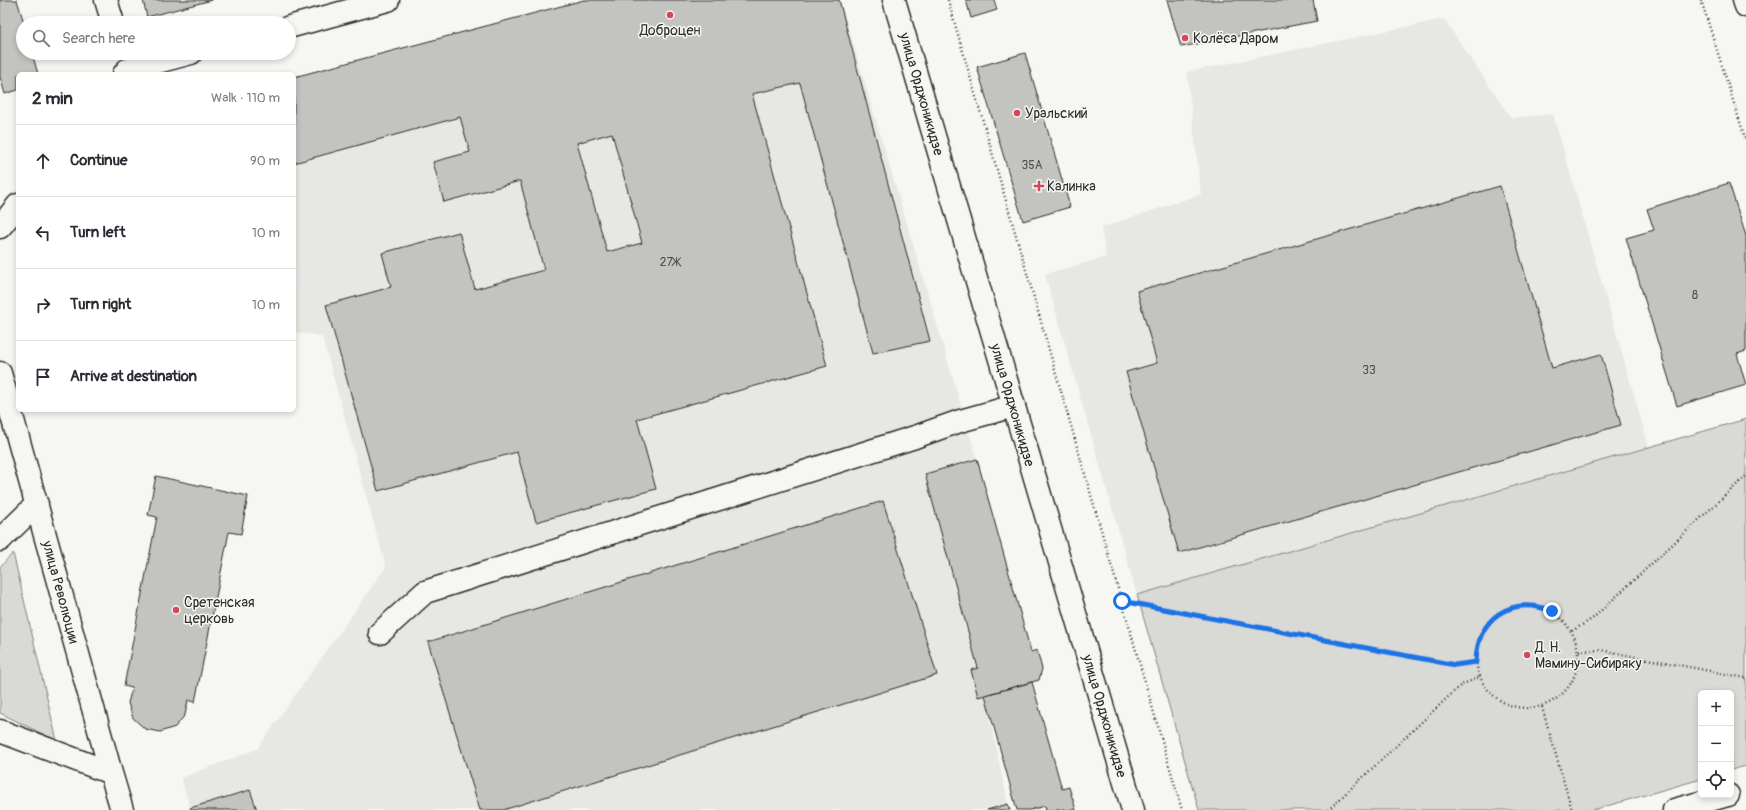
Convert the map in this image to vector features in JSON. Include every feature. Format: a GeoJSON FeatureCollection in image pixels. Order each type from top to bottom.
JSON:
{"type":"FeatureCollection","features":[{"type":"Feature","properties":{"kind":"main road"},"geometry":{"type":"LineString","coordinates":[[106,0],[111,16]]}},
{"type":"Feature","properties":{"kind":"main road"},"geometry":{"type":"LineString","coordinates":[[296,25],[388,0]]}},
{"type":"Feature","properties":{"kind":"main road","name":"улица Орджоникидзе"},"geometry":{"type":"LineString","coordinates":[[894,0],[1133,810]]}},
{"type":"Feature","properties":{"kind":"main road"},"geometry":{"type":"LineString","coordinates":[[1744,0],[1746,6]]}},
{"type":"Feature","properties":{"kind":"main road"},"geometry":{"type":"LineString","coordinates":[[124,66],[155,60]]}},
{"type":"Feature","properties":{"kind":"main road"},"geometry":{"type":"LineString","coordinates":[[0,227],[16,207]]}},
{"type":"Feature","properties":{"kind":"main road","name":"улица Революции"},"geometry":{"type":"LineString","coordinates":[[0,373],[122,810]]}},
{"type":"Feature","properties":{"kind":"main road"},"geometry":{"type":"LineString","coordinates":[[380,633],[425,592],[908,439],[960,421],[1014,406]]}},
{"type":"Feature","properties":{"kind":"main road"},"geometry":{"type":"LineString","coordinates":[[0,540],[37,504]]}},
{"type":"Feature","properties":{"kind":"main road"},"geometry":{"type":"LineString","coordinates":[[0,731],[111,773]]}},
{"type":"Feature","properties":{"kind":"main road"},"geometry":{"type":"LineString","coordinates":[[1734,794],[1746,790]]}},
{"type":"Feature","properties":{"kind":"main road"},"geometry":{"type":"LineString","coordinates":[[1674,810],[1719,798]]}},
{"type":"Feature","properties":{"kind":"path"},"geometry":{"type":"LineString","coordinates":[[948,0],[1182,810]]}},
{"type":"Feature","properties":{"kind":"path"},"geometry":{"type":"LineString","coordinates":[[1701,0],[1746,141]]}},
{"type":"Feature","properties":{"kind":"path"},"geometry":{"type":"LineString","coordinates":[[1572,631],[1592,619],[1746,476]]}},
{"type":"Feature","properties":{"kind":"path"},"geometry":{"type":"LineString","coordinates":[[1122,601],[1455,665],[1476,662]]}},
{"type":"Feature","properties":{"kind":"path"},"geometry":{"type":"LineString","coordinates":[[1525,605],[1539,606],[1552,611],[1563,620],[1572,631],[1579,651],[1578,666],[1574,680],[1566,691],[1555,701],[1542,707],[1527,709],[1512,706],[1499,700],[1488,690],[1480,677],[1476,662],[1476,648],[1480,635],[1488,623],[1499,614],[1511,608],[1525,605]]}},
{"type":"Feature","properties":{"kind":"path"},"geometry":{"type":"LineString","coordinates":[[1579,651],[1601,650],[1746,678]]}},
{"type":"Feature","properties":{"kind":"path"},"geometry":{"type":"LineString","coordinates":[[1328,810],[1461,686],[1480,677]]}},
{"type":"Feature","properties":{"kind":"path"},"geometry":{"type":"LineString","coordinates":[[1542,707],[1572,810]]}},
{"type":"Feature","properties":{"kind":"shaded area"},"geometry":{"type":"Polygon","coordinates":[[[584,0],[840,0],[977,459],[925,474],[978,668],[971,671],[978,697],[985,695],[1008,804],[987,810],[257,810],[250,790],[190,808],[181,778],[257,749],[386,567],[322,336],[296,332],[296,76],[584,0]]]}},
{"type":"Feature","properties":{"kind":"shaded area"},"geometry":{"type":"Polygon","coordinates":[[[1444,19],[1511,118],[1553,114],[1649,447],[1137,595],[1045,274],[1106,257],[1101,228],[1201,194],[1187,72],[1444,19]]]}},
{"type":"Feature","properties":{"kind":"shaded area"},"geometry":{"type":"Polygon","coordinates":[[[1746,419],[1746,766],[1734,769],[1734,690],[1698,690],[1698,780],[1593,810],[1199,810],[1137,595],[1746,419]]]}},
{"type":"Feature","properties":{"kind":"shaded area"},"geometry":{"type":"Polygon","coordinates":[[[13,553],[57,741],[0,713],[0,567],[13,553]]]}},
{"type":"Feature","properties":{"kind":"building"},"geometry":{"type":"Polygon","coordinates":[[[0,0],[17,0],[22,16],[16,16],[16,60],[34,60],[37,72],[16,72],[16,91],[5,94],[0,77],[0,0]]]}},
{"type":"Feature","properties":{"kind":"building"},"geometry":{"type":"Polygon","coordinates":[[[143,0],[212,0],[151,16],[147,16],[143,0]]]}},
{"type":"Feature","properties":{"kind":"building"},"geometry":{"type":"Polygon","coordinates":[[[584,0],[839,0],[930,341],[873,353],[800,83],[752,94],[827,366],[637,419],[656,489],[536,522],[517,452],[378,491],[326,305],[391,287],[382,253],[459,232],[475,289],[544,270],[520,181],[444,202],[433,162],[470,152],[460,117],[296,162],[296,76],[584,0]],[[612,133],[577,143],[607,252],[642,243],[612,133]]]}},
{"type":"Feature","properties":{"kind":"building"},"geometry":{"type":"Polygon","coordinates":[[[966,0],[994,0],[997,10],[971,18],[966,0]]]}},
{"type":"Feature","properties":{"kind":"building"},"geometry":{"type":"Polygon","coordinates":[[[1167,0],[1313,0],[1317,21],[1181,47],[1167,0]]]}},
{"type":"Feature","properties":{"kind":"building"},"geometry":{"type":"Polygon","coordinates":[[[1025,53],[1070,207],[1023,221],[977,67],[1025,53]]]}},
{"type":"Feature","properties":{"kind":"building"},"geometry":{"type":"Polygon","coordinates":[[[1729,183],[1746,236],[1746,351],[1737,354],[1746,385],[1677,406],[1626,238],[1654,230],[1647,209],[1729,183]]]}},
{"type":"Feature","properties":{"kind":"building"},"geometry":{"type":"Polygon","coordinates":[[[1500,186],[1552,368],[1601,354],[1621,425],[1179,553],[1126,372],[1157,363],[1137,291],[1500,186]]]}},
{"type":"Feature","properties":{"kind":"building"},"geometry":{"type":"Polygon","coordinates":[[[977,459],[1031,652],[1037,650],[1042,669],[1039,680],[978,697],[971,670],[978,668],[925,474],[977,459]]]}},
{"type":"Feature","properties":{"kind":"building","name":"Сретенская церковь"},"geometry":{"type":"Polygon","coordinates":[[[156,476],[248,496],[241,534],[229,532],[195,702],[188,700],[185,715],[175,727],[160,732],[145,729],[133,718],[128,703],[132,688],[124,686],[157,517],[148,515],[156,476]]]}},
{"type":"Feature","properties":{"kind":"building"},"geometry":{"type":"Polygon","coordinates":[[[883,501],[937,675],[503,810],[480,810],[428,642],[883,501]]]}},
{"type":"Feature","properties":{"kind":"building"},"geometry":{"type":"Polygon","coordinates":[[[1032,682],[1062,789],[1069,787],[1076,810],[1046,810],[1045,806],[1030,810],[1017,810],[985,695],[1032,682]]]}},
{"type":"Feature","properties":{"kind":"building"},"geometry":{"type":"Polygon","coordinates":[[[250,790],[257,810],[191,810],[190,808],[250,790]]]}},
{"type":"Feature","properties":{"kind":"building"},"geometry":{"type":"Polygon","coordinates":[[[1008,804],[1010,810],[987,810],[1008,804]]]}},
{"type":"Feature","properties":{"kind":"place","name":"Доброцен"},"geometry":{"type":"Point","coordinates":[670,15]}},
{"type":"Feature","properties":{"kind":"place","name":"Колёса Даром"},"geometry":{"type":"Point","coordinates":[1185,38]}},
{"type":"Feature","properties":{"kind":"place","name":"Уральский"},"geometry":{"type":"Point","coordinates":[1017,113]}},
{"type":"Feature","properties":{"kind":"place","name":"Калинка"},"geometry":{"type":"Point","coordinates":[1039,186]}},
{"type":"Feature","properties":{"kind":"place","name":"Сретенская церковь"},"geometry":{"type":"Point","coordinates":[176,610]}},
{"type":"Feature","properties":{"kind":"place","name":"Д. Н. Мамину-Сибиряку"},"geometry":{"type":"Point","coordinates":[1527,655]}},
{"type":"Feature","properties":{"kind":"route"},"geometry":{"type":"LineString","coordinates":[[1122,601],[1455,665],[1476,662],[1476,648],[1480,635],[1488,623],[1499,614],[1511,608],[1525,605],[1539,606],[1552,611]]}}]}
